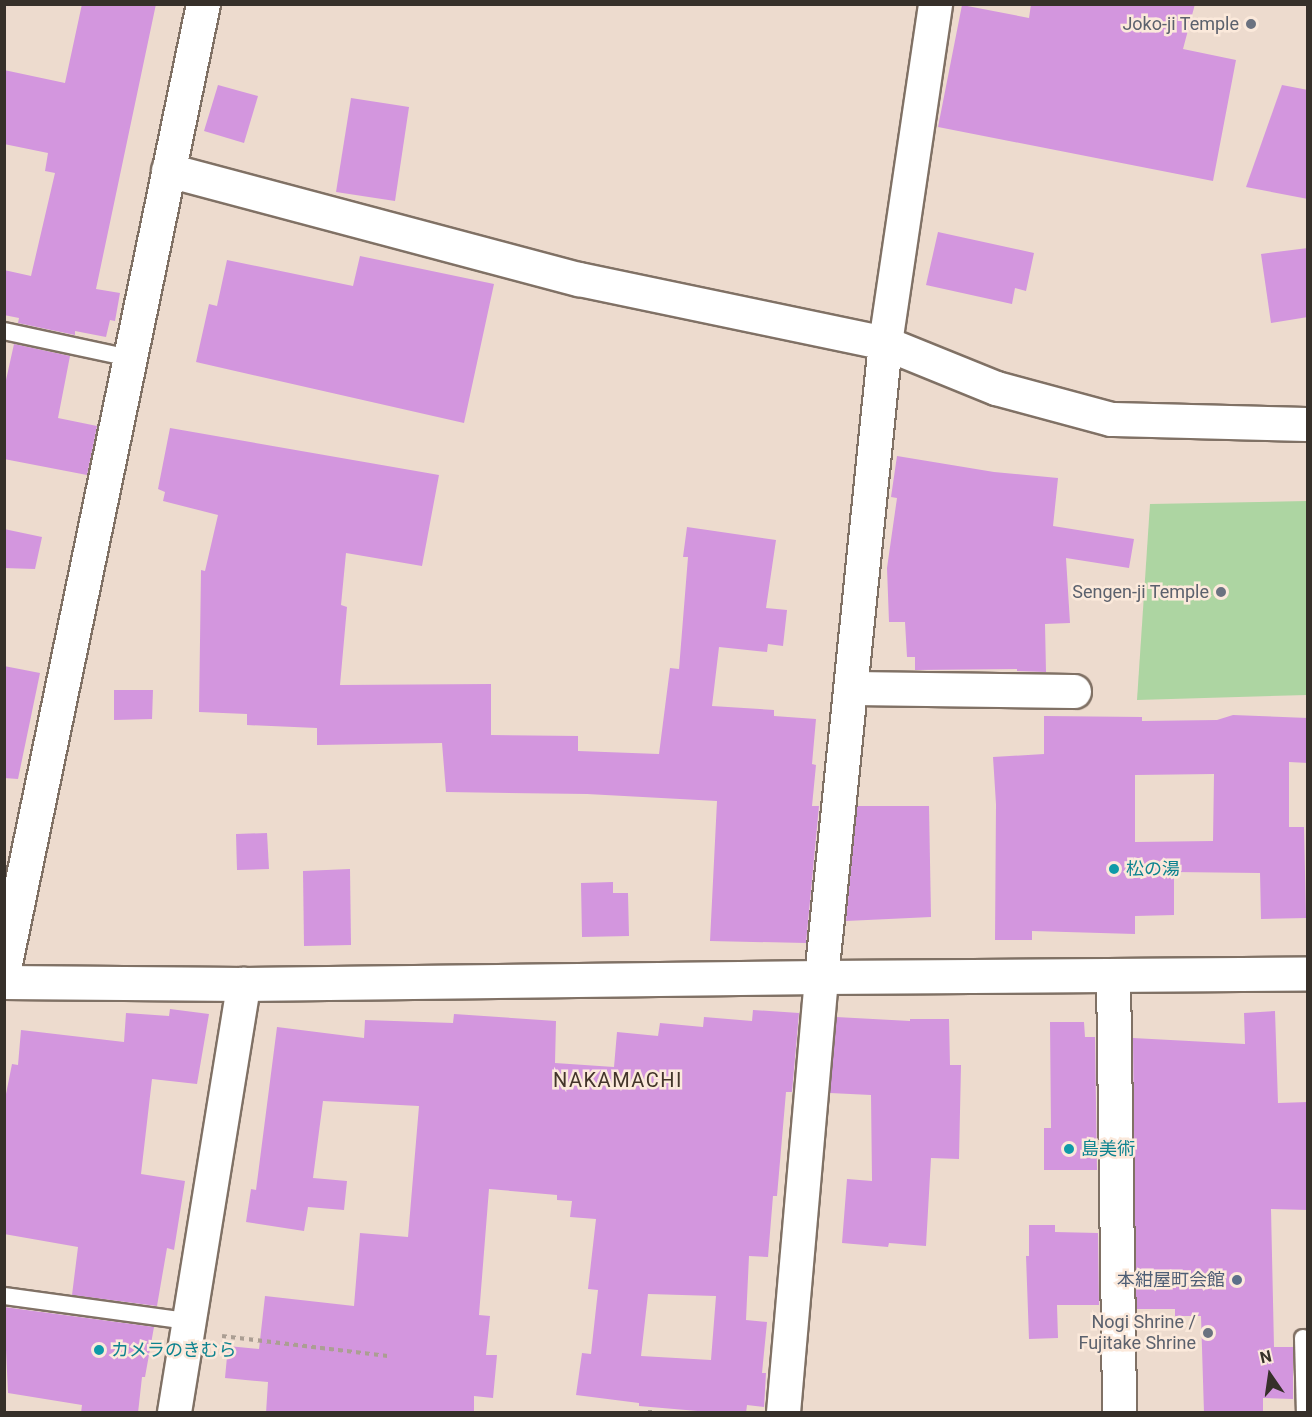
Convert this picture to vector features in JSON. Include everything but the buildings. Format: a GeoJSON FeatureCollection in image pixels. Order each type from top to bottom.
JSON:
{"type":"FeatureCollection","features":[{"type":"Feature","properties":{"kind":"street"},"geometry":{"type":"LineString","coordinates":[[4,968],[203,4]]}},
{"type":"Feature","properties":{"kind":"street"},"geometry":{"type":"LineString","coordinates":[[783,1413],[821,976],[852,688],[885,343],[934,4]]}},
{"type":"Feature","properties":{"kind":"street"},"geometry":{"type":"LineString","coordinates":[[168,170],[579,279],[885,343],[996,388],[1111,419],[1308,424]]}},
{"type":"Feature","properties":{"kind":"street"},"geometry":{"type":"LineString","coordinates":[[852,688],[1074,691]]}},
{"type":"Feature","properties":{"kind":"street"},"geometry":{"type":"LineString","coordinates":[[4,982],[243,984],[821,976],[1308,974]]}},
{"type":"Feature","properties":{"kind":"street"},"geometry":{"type":"LineString","coordinates":[[1113,975],[1119,1413]]}},
{"type":"Feature","properties":{"kind":"street"},"geometry":{"type":"LineString","coordinates":[[174,1413],[243,984]]}},
{"type":"Feature","properties":{"kind":"lane"},"geometry":{"type":"LineString","coordinates":[[4,331],[130,358]]}},
{"type":"Feature","properties":{"kind":"lane"},"geometry":{"type":"LineString","coordinates":[[4,1296],[187,1327]]}},
{"type":"Feature","properties":{"kind":"lane"},"geometry":{"type":"LineString","coordinates":[[1304,1338],[1305,1413]]}},
{"type":"Feature","properties":{"kind":"path"},"geometry":{"type":"LineString","coordinates":[[187,1327],[388,1356]]}},
{"type":"Feature","properties":{"kind":"path"},"geometry":{"type":"LineString","coordinates":[[648,1412],[654,1413]]}},
{"type":"Feature","properties":{"kind":"green space","name":"Sengen-ji Temple"},"geometry":{"type":"Polygon","coordinates":[[[1307,501],[1307,695],[1137,700],[1150,504],[1307,501]]]}},
{"type":"Feature","properties":{"kind":"place","name":"Joko-ji Temple"},"geometry":{"type":"Point","coordinates":[1251,24]}},
{"type":"Feature","properties":{"kind":"place","name":"Sengen-ji Temple"},"geometry":{"type":"Point","coordinates":[1221,592]}},
{"type":"Feature","properties":{"kind":"place","name":"松の湯"},"geometry":{"type":"Point","coordinates":[1114,869]}},
{"type":"Feature","properties":{"kind":"place","name":"島美術"},"geometry":{"type":"Point","coordinates":[1069,1149]}},
{"type":"Feature","properties":{"kind":"place","name":"本紺屋町会館"},"geometry":{"type":"Point","coordinates":[1237,1280]}},
{"type":"Feature","properties":{"kind":"place","name":"Nogi Shrine / Fujitake Shrine"},"geometry":{"type":"Point","coordinates":[1208,1333]}},
{"type":"Feature","properties":{"kind":"place","name":"カメラのきむら"},"geometry":{"type":"Point","coordinates":[99,1350]}},
{"type":"Feature","properties":{"kind":"district","name":"NAKAMACHI"},"geometry":{"type":"Point","coordinates":[618,1080]}}]}
